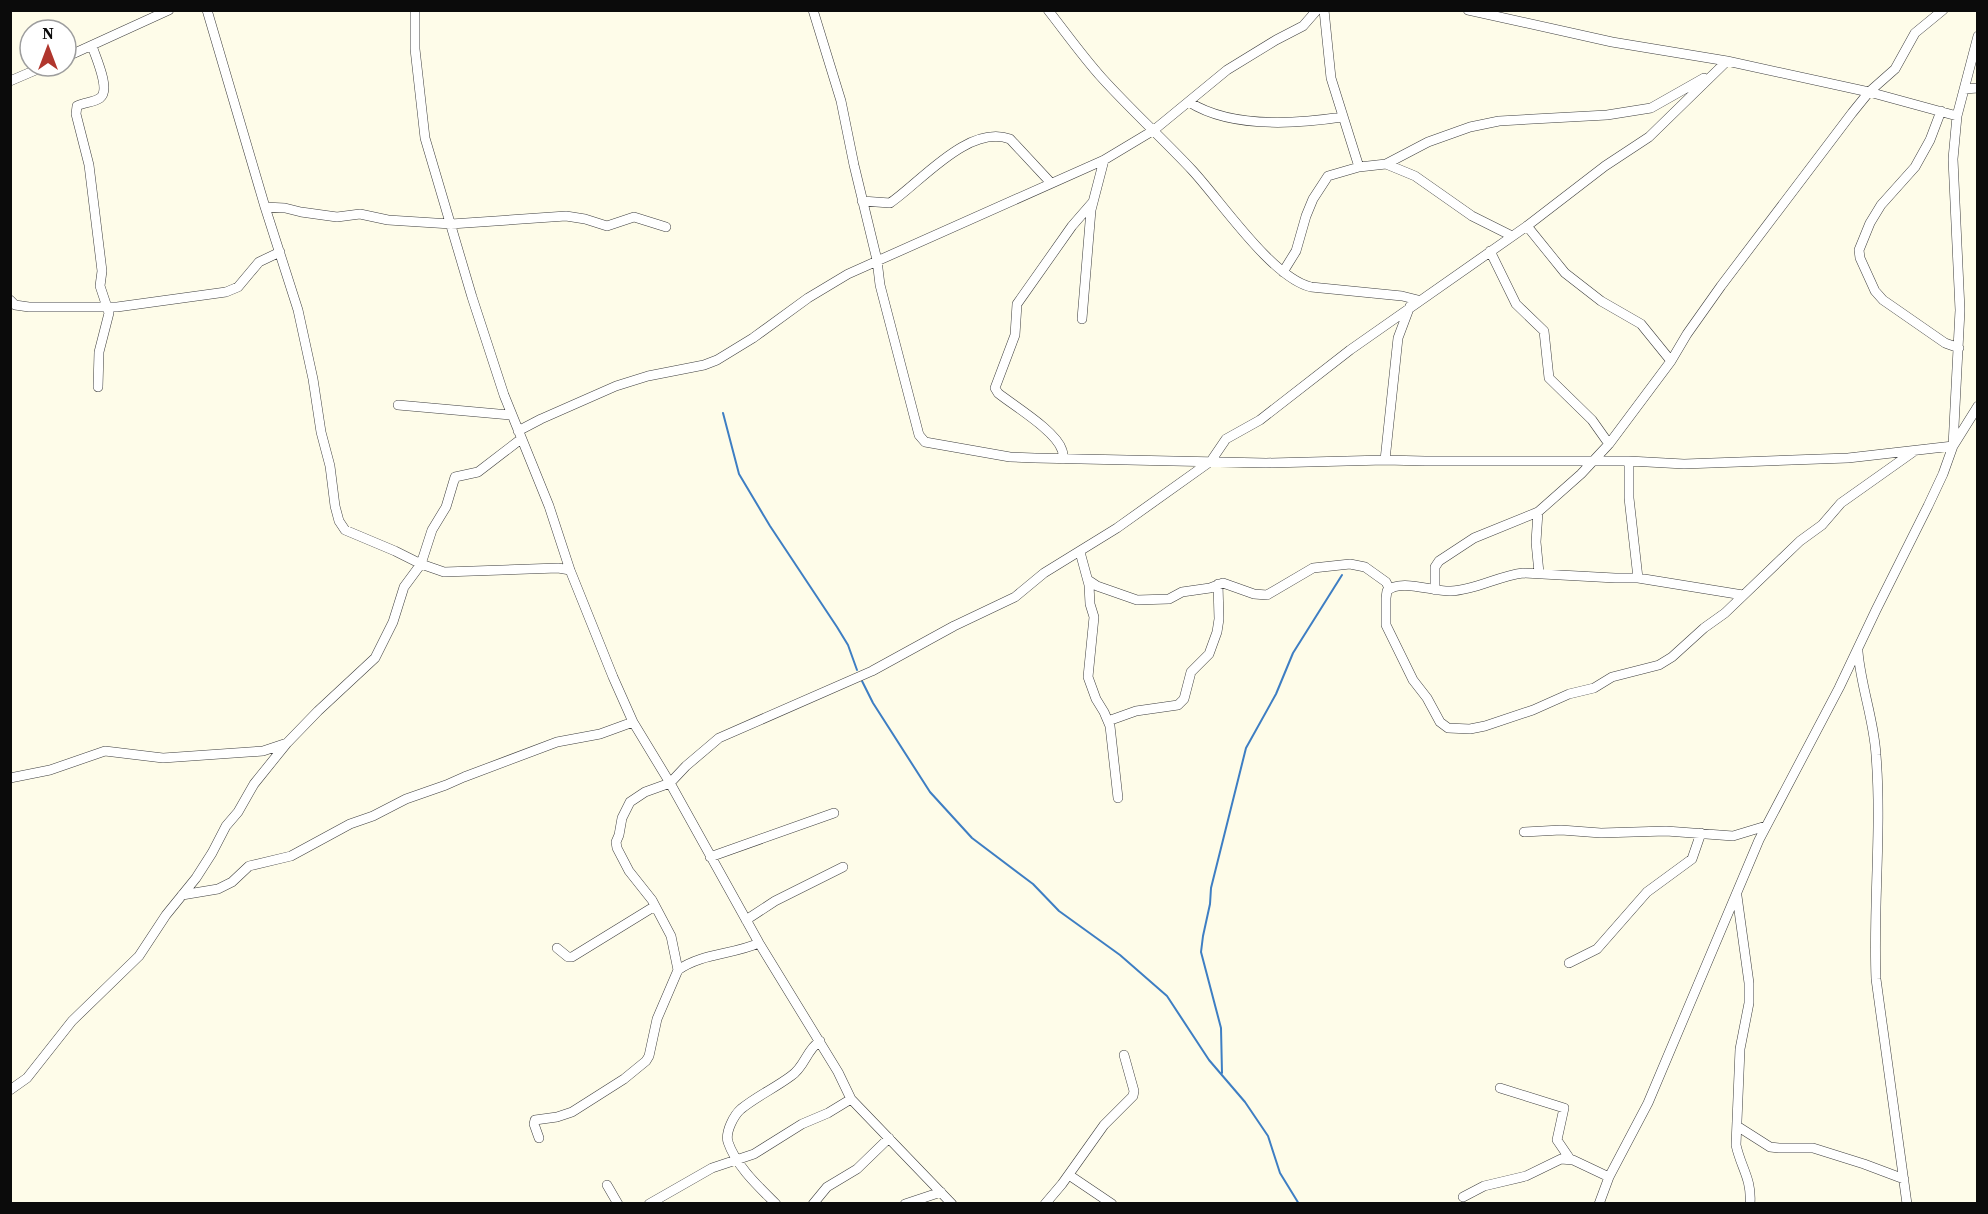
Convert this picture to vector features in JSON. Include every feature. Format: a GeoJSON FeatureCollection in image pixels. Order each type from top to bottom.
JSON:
{"type":"FeatureCollection","features":[{"type":"Feature","properties":{"kind":"street"},"geometry":{"type":"LineString","coordinates":[[78,52],[169,10]]}},
{"type":"Feature","properties":{"kind":"street"},"geometry":{"type":"LineString","coordinates":[[207,10],[298,310],[339,521],[345,530],[444,573],[558,568],[570,570]]}},
{"type":"Feature","properties":{"kind":"street"},"geometry":{"type":"LineString","coordinates":[[415,10],[415,49],[425,138],[492,362],[511,415],[549,506],[570,570],[633,722],[670,783],[759,943],[838,1072],[850,1099],[952,1203]]}},
{"type":"Feature","properties":{"kind":"street"},"geometry":{"type":"LineString","coordinates":[[813,10],[842,100],[891,330],[921,439],[934,445],[1010,457],[1063,459],[1266,463],[1385,460],[1629,461],[1684,464],[1848,458],[1953,446]]}},
{"type":"Feature","properties":{"kind":"street"},"geometry":{"type":"LineString","coordinates":[[1048,10],[1101,78],[1193,171],[1260,249],[1283,272],[1301,285],[1374,292],[1419,300]]}},
{"type":"Feature","properties":{"kind":"street"},"geometry":{"type":"LineString","coordinates":[[10,1090],[30,1074],[76,1016],[139,956],[212,853],[226,826],[238,812],[254,784],[287,743],[375,658],[393,622],[404,587],[421,564],[432,530],[446,507],[455,477],[478,472],[519,435],[541,419],[616,386],[717,360],[753,338],[808,298],[848,274],[1104,160],[1154,130],[1227,70],[1276,39],[1303,26],[1317,10]]}},
{"type":"Feature","properties":{"kind":"street"},"geometry":{"type":"LineString","coordinates":[[1324,10],[1331,78],[1359,167]]}},
{"type":"Feature","properties":{"kind":"street"},"geometry":{"type":"LineString","coordinates":[[1468,10],[1612,42],[1727,61],[1869,92],[1957,116]]}},
{"type":"Feature","properties":{"kind":"street"},"geometry":{"type":"LineString","coordinates":[[1435,590],[1436,564],[1449,553],[1474,538],[1538,512],[1581,474],[1609,444],[1671,361],[1721,286],[1869,92],[1895,69],[1915,33],[1943,10]]}},
{"type":"Feature","properties":{"kind":"street"},"geometry":{"type":"LineString","coordinates":[[1953,446],[1960,310],[1953,159],[1957,116],[1977,36]]}},
{"type":"Feature","properties":{"kind":"street"},"geometry":{"type":"LineString","coordinates":[[92,46],[104,82],[104,93],[101,98],[79,104],[76,114],[90,172],[102,271],[100,286],[109,315],[99,352],[98,387]]}},
{"type":"Feature","properties":{"kind":"street"},"geometry":{"type":"LineString","coordinates":[[539,1138],[534,1124],[535,1120],[557,1118],[572,1112],[624,1079],[648,1058],[657,1019],[678,970],[671,936],[655,906],[625,864],[617,848],[616,842],[626,806],[645,792],[670,783],[719,738],[872,671],[954,626],[1015,597],[1044,573],[1080,552],[1211,461],[1226,439],[1260,420],[1410,306],[1527,226],[1587,180],[1649,137],[1727,61]]}},
{"type":"Feature","properties":{"kind":"street"},"geometry":{"type":"LineString","coordinates":[[1283,272],[1296,251],[1313,199],[1328,176],[1359,167],[1386,164],[1428,142],[1470,127],[1499,122],[1607,116],[1651,108],[1712,75]]}},
{"type":"Feature","properties":{"kind":"street"},"geometry":{"type":"LineString","coordinates":[[1964,88],[1977,88]]}},
{"type":"Feature","properties":{"kind":"street"},"geometry":{"type":"LineString","coordinates":[[1189,102],[1202,109],[1232,118],[1312,122],[1342,117]]}},
{"type":"Feature","properties":{"kind":"street"},"geometry":{"type":"LineString","coordinates":[[1941,111],[1930,140],[1915,167],[1875,213],[1859,250],[1860,258],[1878,297],[1945,343],[1959,348]]}},
{"type":"Feature","properties":{"kind":"street"},"geometry":{"type":"LineString","coordinates":[[862,201],[890,203],[948,155],[969,144],[992,137],[1010,139],[1051,183]]}},
{"type":"Feature","properties":{"kind":"street"},"geometry":{"type":"LineString","coordinates":[[1082,319],[1092,203],[1104,160]]}},
{"type":"Feature","properties":{"kind":"street"},"geometry":{"type":"LineString","coordinates":[[1386,164],[1415,176],[1472,216],[1512,236]]}},
{"type":"Feature","properties":{"kind":"street"},"geometry":{"type":"LineString","coordinates":[[1063,459],[1062,448],[1050,434],[1033,418],[998,393],[995,388],[1015,335],[1017,304],[1072,226],[1092,203]]}},
{"type":"Feature","properties":{"kind":"street"},"geometry":{"type":"LineString","coordinates":[[265,207],[337,217],[360,214],[388,220],[451,224],[566,216],[607,226],[634,217],[666,227]]}},
{"type":"Feature","properties":{"kind":"street"},"geometry":{"type":"LineString","coordinates":[[1527,226],[1565,273],[1601,301],[1641,324],[1671,361]]}},
{"type":"Feature","properties":{"kind":"street"},"geometry":{"type":"LineString","coordinates":[[1490,251],[1516,304],[1544,331],[1549,378],[1592,420],[1609,444]]}},
{"type":"Feature","properties":{"kind":"street"},"geometry":{"type":"LineString","coordinates":[[10,300],[15,305],[28,307],[106,308],[135,306],[226,292],[238,286],[253,266],[280,252]]}},
{"type":"Feature","properties":{"kind":"street"},"geometry":{"type":"LineString","coordinates":[[1385,460],[1398,338],[1410,306]]}},
{"type":"Feature","properties":{"kind":"street"},"geometry":{"type":"LineString","coordinates":[[398,405],[511,415]]}},
{"type":"Feature","properties":{"kind":"street"},"geometry":{"type":"LineString","coordinates":[[1599,1203],[1609,1178],[1648,1103],[1766,826],[1858,649],[1943,474],[1953,446],[1977,406]]}},
{"type":"Feature","properties":{"kind":"street"},"geometry":{"type":"LineString","coordinates":[[1088,580],[1097,586],[1137,600],[1169,599],[1182,592],[1209,588],[1218,584],[1231,584],[1254,594],[1267,595],[1308,570],[1350,564],[1365,567],[1386,582],[1389,588],[1386,598],[1386,625],[1413,680],[1427,698],[1440,722],[1448,728],[1470,729],[1498,722],[1569,694],[1594,688],[1612,677],[1659,664],[1679,652],[1704,628],[1725,613],[1800,542],[1822,525],[1841,503],[1914,450]]}},
{"type":"Feature","properties":{"kind":"street"},"geometry":{"type":"LineString","coordinates":[[1629,461],[1631,518],[1638,578]]}},
{"type":"Feature","properties":{"kind":"street"},"geometry":{"type":"LineString","coordinates":[[1538,512],[1536,542],[1539,573]]}},
{"type":"Feature","properties":{"kind":"street"},"geometry":{"type":"LineString","coordinates":[[1080,552],[1088,580],[1094,617],[1088,677],[1096,699],[1108,721],[1118,798]]}},
{"type":"Feature","properties":{"kind":"street"},"geometry":{"type":"LineString","coordinates":[[1389,588],[1401,585],[1435,590],[1458,590],[1511,574],[1539,573],[1638,578],[1743,595]]}},
{"type":"Feature","properties":{"kind":"street"},"geometry":{"type":"LineString","coordinates":[[1108,721],[1136,711],[1178,705],[1184,699],[1191,672],[1209,654],[1217,632],[1218,584]]}},
{"type":"Feature","properties":{"kind":"street"},"geometry":{"type":"LineString","coordinates":[[1858,649],[1862,679],[1874,729],[1876,756],[1878,795],[1876,979],[1907,1203]]}},
{"type":"Feature","properties":{"kind":"street"},"geometry":{"type":"LineString","coordinates":[[182,895],[218,890],[232,882],[249,866],[291,856],[350,824],[373,816],[415,795],[557,742],[600,734],[633,722]]}},
{"type":"Feature","properties":{"kind":"street"},"geometry":{"type":"LineString","coordinates":[[10,778],[50,770],[105,751],[163,758],[254,752],[287,743]]}},
{"type":"Feature","properties":{"kind":"street"},"geometry":{"type":"LineString","coordinates":[[710,857],[834,813]]}},
{"type":"Feature","properties":{"kind":"street"},"geometry":{"type":"LineString","coordinates":[[1524,832],[1666,831],[1733,836],[1766,826]]}},
{"type":"Feature","properties":{"kind":"street"},"geometry":{"type":"LineString","coordinates":[[1569,963],[1597,949],[1647,892],[1690,861],[1696,851],[1701,833]]}},
{"type":"Feature","properties":{"kind":"street"},"geometry":{"type":"LineString","coordinates":[[746,920],[770,904],[843,867]]}},
{"type":"Feature","properties":{"kind":"street"},"geometry":{"type":"LineString","coordinates":[[1737,894],[1749,983],[1749,1003],[1740,1050],[1736,1144],[1750,1183],[1750,1203]]}},
{"type":"Feature","properties":{"kind":"street"},"geometry":{"type":"LineString","coordinates":[[557,948],[568,957],[572,957],[655,906]]}},
{"type":"Feature","properties":{"kind":"street"},"geometry":{"type":"LineString","coordinates":[[678,970],[697,960],[727,954],[759,943]]}},
{"type":"Feature","properties":{"kind":"street"},"geometry":{"type":"LineString","coordinates":[[776,1203],[750,1177],[738,1160],[727,1137],[737,1114],[767,1090],[800,1070],[812,1047],[820,1041]]}},
{"type":"Feature","properties":{"kind":"street"},"geometry":{"type":"LineString","coordinates":[[1045,1203],[1069,1175],[1098,1132],[1132,1095],[1134,1091],[1124,1055]]}},
{"type":"Feature","properties":{"kind":"street"},"geometry":{"type":"LineString","coordinates":[[1500,1088],[1564,1108],[1557,1140],[1570,1159],[1609,1178]]}},
{"type":"Feature","properties":{"kind":"street"},"geometry":{"type":"LineString","coordinates":[[649,1203],[667,1200],[712,1168],[754,1154],[802,1124],[828,1113],[850,1099]]}},
{"type":"Feature","properties":{"kind":"street"},"geometry":{"type":"LineString","coordinates":[[1737,1126],[1770,1147],[1813,1148],[1904,1179]]}},
{"type":"Feature","properties":{"kind":"street"},"geometry":{"type":"LineString","coordinates":[[813,1203],[827,1187],[857,1168],[889,1138]]}},
{"type":"Feature","properties":{"kind":"street"},"geometry":{"type":"LineString","coordinates":[[1463,1197],[1484,1186],[1516,1179],[1551,1163],[1570,1159]]}},
{"type":"Feature","properties":{"kind":"street"},"geometry":{"type":"LineString","coordinates":[[1069,1175],[1112,1203]]}},
{"type":"Feature","properties":{"kind":"street"},"geometry":{"type":"LineString","coordinates":[[607,1185],[618,1203]]}},
{"type":"Feature","properties":{"kind":"street"},"geometry":{"type":"LineString","coordinates":[[905,1203],[918,1202],[941,1192]]}},
{"type":"Feature","properties":{"kind":"waterway"},"geometry":{"type":"LineString","coordinates":[[723,413],[739,474],[770,526],[848,645],[857,670]]}},
{"type":"Feature","properties":{"kind":"waterway"},"geometry":{"type":"LineString","coordinates":[[1222,1073],[1221,1028],[1201,952],[1211,888],[1246,748],[1276,694],[1293,653],[1342,575]]}},
{"type":"Feature","properties":{"kind":"waterway"},"geometry":{"type":"LineString","coordinates":[[862,681],[873,703],[930,792],[972,838],[1033,884],[1059,911],[1120,955],[1167,996],[1209,1060],[1245,1102],[1268,1136],[1280,1173],[1299,1204]]}}]}
